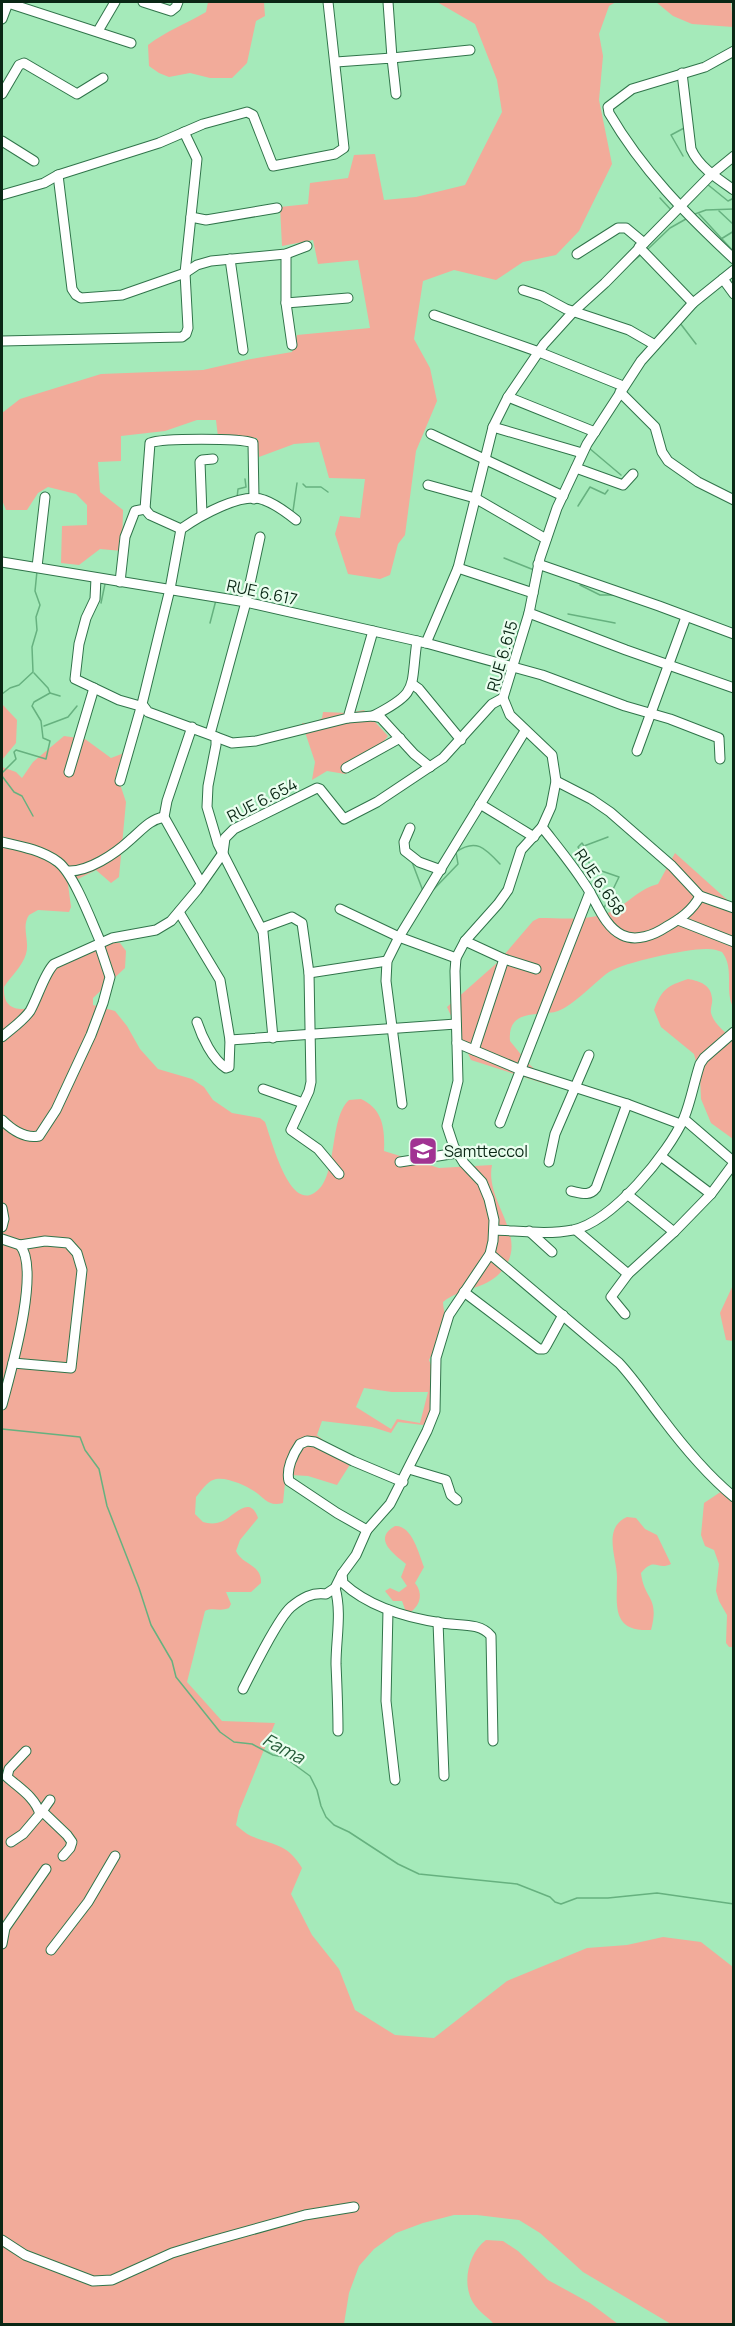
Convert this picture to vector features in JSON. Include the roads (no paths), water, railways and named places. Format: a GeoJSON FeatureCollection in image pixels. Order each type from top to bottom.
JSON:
{"type":"FeatureCollection","features":[{"type":"Feature","properties":{"kind":"street"},"geometry":{"type":"LineString","coordinates":[[2,19],[6,2],[131,43]]}},
{"type":"Feature","properties":{"kind":"street"},"geometry":{"type":"LineString","coordinates":[[98,31],[115,2]]}},
{"type":"Feature","properties":{"kind":"street"},"geometry":{"type":"LineString","coordinates":[[142,2],[171,11],[178,2]]}},
{"type":"Feature","properties":{"kind":"street"},"geometry":{"type":"LineString","coordinates":[[2,195],[44,183],[58,175],[247,112],[253,115],[273,166],[335,154],[344,148],[328,2]]}},
{"type":"Feature","properties":{"kind":"street"},"geometry":{"type":"LineString","coordinates":[[388,2],[396,94]]}},
{"type":"Feature","properties":{"kind":"street"},"geometry":{"type":"LineString","coordinates":[[336,62],[470,50]]}},
{"type":"Feature","properties":{"kind":"street"},"geometry":{"type":"LineString","coordinates":[[734,51],[705,67],[632,89],[609,107],[609,113],[629,147],[680,207],[734,259]]}},
{"type":"Feature","properties":{"kind":"street"},"geometry":{"type":"LineString","coordinates":[[2,93],[19,65],[24,63],[77,94],[103,78]]}},
{"type":"Feature","properties":{"kind":"street"},"geometry":{"type":"LineString","coordinates":[[682,73],[691,149],[694,156],[712,174],[734,190]]}},
{"type":"Feature","properties":{"kind":"street"},"geometry":{"type":"LineString","coordinates":[[2,341],[182,337],[186,334],[188,328],[185,273],[197,159],[184,132]]}},
{"type":"Feature","properties":{"kind":"street"},"geometry":{"type":"LineString","coordinates":[[2,141],[34,161]]}},
{"type":"Feature","properties":{"kind":"street"},"geometry":{"type":"LineString","coordinates":[[142,704],[148,712],[232,743],[256,741],[348,718],[373,716],[402,700],[412,684],[421,642],[458,567],[494,427],[508,397],[539,352],[573,312],[605,283],[712,174],[734,156]]}},
{"type":"Feature","properties":{"kind":"street"},"geometry":{"type":"LineString","coordinates":[[58,175],[72,289],[81,298],[122,295],[185,273],[197,265],[230,259],[286,254],[307,246]]}},
{"type":"Feature","properties":{"kind":"street"},"geometry":{"type":"LineString","coordinates":[[191,217],[206,220],[277,208]]}},
{"type":"Feature","properties":{"kind":"street"},"geometry":{"type":"LineString","coordinates":[[577,254],[618,228],[626,228],[693,303]]}},
{"type":"Feature","properties":{"kind":"street"},"geometry":{"type":"LineString","coordinates":[[286,254],[286,303],[292,345]]}},
{"type":"Feature","properties":{"kind":"street"},"geometry":{"type":"LineString","coordinates":[[230,259],[243,350]]}},
{"type":"Feature","properties":{"kind":"street","name":"RUE 6.615"},"geometry":{"type":"LineString","coordinates":[[495,1230],[482,1182],[458,1153],[447,1126],[458,1081],[456,958],[465,941],[503,897],[511,882],[521,850],[542,827],[551,807],[556,781],[552,755],[510,715],[503,698],[529,613],[538,564],[546,539],[582,453],[621,389],[655,345],[693,303],[734,270]]}},
{"type":"Feature","properties":{"kind":"street"},"geometry":{"type":"LineString","coordinates":[[723,279],[734,294]]}},
{"type":"Feature","properties":{"kind":"street"},"geometry":{"type":"LineString","coordinates":[[523,290],[542,296],[573,312],[629,330],[655,345]]}},
{"type":"Feature","properties":{"kind":"street"},"geometry":{"type":"LineString","coordinates":[[286,303],[348,298]]}},
{"type":"Feature","properties":{"kind":"street"},"geometry":{"type":"LineString","coordinates":[[434,315],[539,352],[621,389],[655,426],[662,452],[668,461],[698,482],[734,500]]}},
{"type":"Feature","properties":{"kind":"street"},"geometry":{"type":"LineString","coordinates":[[508,397],[595,432]]}},
{"type":"Feature","properties":{"kind":"street"},"geometry":{"type":"LineString","coordinates":[[494,427],[582,453]]}},
{"type":"Feature","properties":{"kind":"street"},"geometry":{"type":"LineString","coordinates":[[431,434],[563,496]]}},
{"type":"Feature","properties":{"kind":"street"},"geometry":{"type":"LineString","coordinates":[[181,529],[150,515],[145,509],[148,445],[154,441],[242,441],[253,444],[254,499]]}},
{"type":"Feature","properties":{"kind":"street"},"geometry":{"type":"LineString","coordinates":[[202,514],[200,462],[213,459]]}},
{"type":"Feature","properties":{"kind":"street"},"geometry":{"type":"LineString","coordinates":[[576,468],[624,485],[633,474]]}},
{"type":"Feature","properties":{"kind":"street"},"geometry":{"type":"LineString","coordinates":[[428,485],[475,498],[546,539]]}},
{"type":"Feature","properties":{"kind":"street"},"geometry":{"type":"LineString","coordinates":[[37,567],[45,497]]}},
{"type":"Feature","properties":{"kind":"street"},"geometry":{"type":"LineString","coordinates":[[120,781],[133,741],[170,589],[181,529],[202,514],[230,502],[254,499],[263,499],[296,520]]}},
{"type":"Feature","properties":{"kind":"street"},"geometry":{"type":"LineString","coordinates":[[120,582],[125,537],[135,511],[145,509]]}},
{"type":"Feature","properties":{"kind":"street"},"geometry":{"type":"LineString","coordinates":[[260,537],[213,735],[216,745],[208,786],[207,807],[211,825],[223,854],[262,928],[273,1038]]}},
{"type":"Feature","properties":{"kind":"street","name":"RUE 6.617"},"geometry":{"type":"LineString","coordinates":[[2,562],[246,602],[421,642],[513,666],[719,738],[720,759]]}},
{"type":"Feature","properties":{"kind":"street"},"geometry":{"type":"LineString","coordinates":[[538,564],[734,634]]}},
{"type":"Feature","properties":{"kind":"street"},"geometry":{"type":"LineString","coordinates":[[458,567],[533,593]]}},
{"type":"Feature","properties":{"kind":"street"},"geometry":{"type":"LineString","coordinates":[[96,578],[95,600],[86,618],[79,644],[75,679],[119,700],[140,706],[142,704]]}},
{"type":"Feature","properties":{"kind":"street"},"geometry":{"type":"LineString","coordinates":[[529,613],[734,688]]}},
{"type":"Feature","properties":{"kind":"street"},"geometry":{"type":"LineString","coordinates":[[637,751],[686,617]]}},
{"type":"Feature","properties":{"kind":"street"},"geometry":{"type":"LineString","coordinates":[[348,718],[373,631]]}},
{"type":"Feature","properties":{"kind":"street"},"geometry":{"type":"LineString","coordinates":[[412,684],[419,689],[461,740]]}},
{"type":"Feature","properties":{"kind":"street"},"geometry":{"type":"LineString","coordinates":[[69,772],[94,688]]}},
{"type":"Feature","properties":{"kind":"street","name":"RUE 6.654"},"geometry":{"type":"LineString","coordinates":[[2,1037],[28,1013],[51,966],[119,936],[161,928],[171,921],[223,854],[225,838],[234,829],[317,788],[344,819],[386,797],[449,754],[492,704],[503,698]]}},
{"type":"Feature","properties":{"kind":"street"},"geometry":{"type":"LineString","coordinates":[[373,716],[384,720],[430,767]]}},
{"type":"Feature","properties":{"kind":"street"},"geometry":{"type":"LineString","coordinates":[[192,727],[167,801],[164,817],[201,883]]}},
{"type":"Feature","properties":{"kind":"street"},"geometry":{"type":"LineString","coordinates":[[402,1104],[386,981],[387,961],[399,937],[525,731]]}},
{"type":"Feature","properties":{"kind":"street"},"geometry":{"type":"LineString","coordinates":[[346,768],[400,738]]}},
{"type":"Feature","properties":{"kind":"street"},"geometry":{"type":"LineString","coordinates":[[556,781],[591,799],[610,813],[672,866],[700,897],[734,908]]}},
{"type":"Feature","properties":{"kind":"street"},"geometry":{"type":"LineString","coordinates":[[480,804],[534,837]]}},
{"type":"Feature","properties":{"kind":"street"},"geometry":{"type":"LineString","coordinates":[[68,871],[78,872],[102,859],[128,843],[152,819],[164,817]]}},
{"type":"Feature","properties":{"kind":"street","name":"RUE 6.658"},"geometry":{"type":"LineString","coordinates":[[542,827],[590,892],[615,931],[622,936],[638,938],[651,934],[678,920],[692,909],[700,897]]}},
{"type":"Feature","properties":{"kind":"street"},"geometry":{"type":"LineString","coordinates":[[410,828],[404,842],[405,851],[419,862],[441,870]]}},
{"type":"Feature","properties":{"kind":"street"},"geometry":{"type":"LineString","coordinates":[[2,842],[32,849],[58,861],[68,871],[100,944],[110,977],[104,1003],[91,1035],[56,1110],[39,1136],[30,1138],[13,1130],[2,1120]]}},
{"type":"Feature","properties":{"kind":"street"},"geometry":{"type":"LineString","coordinates":[[500,1123],[590,892]]}},
{"type":"Feature","properties":{"kind":"street"},"geometry":{"type":"LineString","coordinates":[[340,909],[399,937],[456,958]]}},
{"type":"Feature","properties":{"kind":"street"},"geometry":{"type":"LineString","coordinates":[[179,912],[220,980],[230,1040],[231,1064],[226,1068],[202,1036],[197,1022]]}},
{"type":"Feature","properties":{"kind":"street"},"geometry":{"type":"LineString","coordinates":[[262,928],[292,917],[299,920],[303,928],[309,973],[311,1082],[291,1130],[318,1149],[339,1174]]}},
{"type":"Feature","properties":{"kind":"street"},"geometry":{"type":"LineString","coordinates":[[678,920],[734,942]]}},
{"type":"Feature","properties":{"kind":"street"},"geometry":{"type":"LineString","coordinates":[[465,941],[504,959],[536,969]]}},
{"type":"Feature","properties":{"kind":"street"},"geometry":{"type":"LineString","coordinates":[[474,1050],[504,959]]}},
{"type":"Feature","properties":{"kind":"street"},"geometry":{"type":"LineString","coordinates":[[309,973],[387,961]]}},
{"type":"Feature","properties":{"kind":"street"},"geometry":{"type":"LineString","coordinates":[[230,1040],[456,1024]]}},
{"type":"Feature","properties":{"kind":"street"},"geometry":{"type":"LineString","coordinates":[[243,1689],[267,1644],[290,1608],[303,1598],[315,1593],[326,1594],[334,1588],[356,1555],[367,1530],[390,1504],[403,1482],[435,1411],[435,1363],[452,1310],[490,1254],[495,1230],[529,1232],[576,1230],[608,1211],[662,1157],[682,1121],[700,1064],[734,1032]]}},
{"type":"Feature","properties":{"kind":"street"},"geometry":{"type":"LineString","coordinates":[[457,1043],[521,1070],[682,1121],[734,1162],[711,1194],[628,1274],[612,1297],[625,1314]]}},
{"type":"Feature","properties":{"kind":"street"},"geometry":{"type":"LineString","coordinates":[[549,1162],[555,1134],[589,1055]]}},
{"type":"Feature","properties":{"kind":"street"},"geometry":{"type":"LineString","coordinates":[[263,1089],[303,1103]]}},
{"type":"Feature","properties":{"kind":"street"},"geometry":{"type":"LineString","coordinates":[[571,1191],[587,1194],[592,1193],[596,1188],[627,1104]]}},
{"type":"Feature","properties":{"kind":"street"},"geometry":{"type":"LineString","coordinates":[[400,1162],[458,1153]]}},
{"type":"Feature","properties":{"kind":"street"},"geometry":{"type":"LineString","coordinates":[[662,1157],[711,1194]]}},
{"type":"Feature","properties":{"kind":"street"},"geometry":{"type":"LineString","coordinates":[[627,1194],[674,1232]]}},
{"type":"Feature","properties":{"kind":"street"},"geometry":{"type":"LineString","coordinates":[[2,1208],[4,1220],[2,1227]]}},
{"type":"Feature","properties":{"kind":"street"},"geometry":{"type":"LineString","coordinates":[[576,1230],[628,1274]]}},
{"type":"Feature","properties":{"kind":"street"},"geometry":{"type":"LineString","coordinates":[[529,1232],[552,1252]]}},
{"type":"Feature","properties":{"kind":"street"},"geometry":{"type":"LineString","coordinates":[[2,1239],[20,1245],[45,1241],[68,1243],[77,1253],[82,1270],[71,1368],[13,1363]]}},
{"type":"Feature","properties":{"kind":"street"},"geometry":{"type":"LineString","coordinates":[[2,1405],[27,1291],[24,1250],[20,1245]]}},
{"type":"Feature","properties":{"kind":"street"},"geometry":{"type":"LineString","coordinates":[[490,1254],[631,1375],[687,1449],[711,1477],[734,1497]]}},
{"type":"Feature","properties":{"kind":"street"},"geometry":{"type":"LineString","coordinates":[[464,1292],[539,1349],[544,1349],[563,1315]]}},
{"type":"Feature","properties":{"kind":"street"},"geometry":{"type":"LineString","coordinates":[[367,1530],[290,1481],[288,1474],[291,1462],[300,1444],[307,1441],[315,1442],[403,1482]]}},
{"type":"Feature","properties":{"kind":"street"},"geometry":{"type":"LineString","coordinates":[[409,1469],[446,1480],[451,1495],[457,1500]]}},
{"type":"Feature","properties":{"kind":"street"},"geometry":{"type":"LineString","coordinates":[[342,1574],[343,1583],[351,1591],[388,1610],[438,1622],[482,1628],[491,1636],[493,1741]]}},
{"type":"Feature","properties":{"kind":"street"},"geometry":{"type":"LineString","coordinates":[[334,1588],[339,1603],[336,1664],[339,1694],[338,1731]]}},
{"type":"Feature","properties":{"kind":"street"},"geometry":{"type":"LineString","coordinates":[[388,1610],[386,1701],[395,1780]]}},
{"type":"Feature","properties":{"kind":"street"},"geometry":{"type":"LineString","coordinates":[[438,1622],[444,1776]]}},
{"type":"Feature","properties":{"kind":"street"},"geometry":{"type":"LineString","coordinates":[[26,1751],[9,1769],[4,1779],[30,1796],[38,1806],[40,1814]]}},
{"type":"Feature","properties":{"kind":"street"},"geometry":{"type":"LineString","coordinates":[[11,1842],[23,1834],[50,1800]]}},
{"type":"Feature","properties":{"kind":"street"},"geometry":{"type":"LineString","coordinates":[[40,1814],[44,1813],[68,1835],[72,1842],[63,1856]]}},
{"type":"Feature","properties":{"kind":"street"},"geometry":{"type":"LineString","coordinates":[[51,1950],[88,1902],[115,1856]]}},
{"type":"Feature","properties":{"kind":"street"},"geometry":{"type":"LineString","coordinates":[[2,1944],[5,1928],[45,1869]]}},
{"type":"Feature","properties":{"kind":"street"},"geometry":{"type":"LineString","coordinates":[[2,2240],[25,2255],[93,2281],[112,2280],[172,2253],[208,2242],[304,2215],[354,2207]]}},
{"type":"Feature","properties":{"kind":"waterway"},"geometry":{"type":"LineString","coordinates":[[683,156],[671,135],[686,127]]}},
{"type":"Feature","properties":{"kind":"waterway"},"geometry":{"type":"LineString","coordinates":[[707,184],[728,201],[734,198]]}},
{"type":"Feature","properties":{"kind":"waterway"},"geometry":{"type":"LineString","coordinates":[[660,198],[672,211]]}},
{"type":"Feature","properties":{"kind":"waterway"},"geometry":{"type":"LineString","coordinates":[[695,214],[706,210],[734,209]]}},
{"type":"Feature","properties":{"kind":"waterway"},"geometry":{"type":"LineString","coordinates":[[719,211],[734,225]]}},
{"type":"Feature","properties":{"kind":"waterway"},"geometry":{"type":"LineString","coordinates":[[699,214],[734,252]]}},
{"type":"Feature","properties":{"kind":"waterway"},"geometry":{"type":"LineString","coordinates":[[648,249],[670,228],[686,219]]}},
{"type":"Feature","properties":{"kind":"waterway"},"geometry":{"type":"LineString","coordinates":[[721,239],[734,231]]}},
{"type":"Feature","properties":{"kind":"waterway"},"geometry":{"type":"LineString","coordinates":[[632,262],[642,254]]}},
{"type":"Feature","properties":{"kind":"waterway"},"geometry":{"type":"LineString","coordinates":[[680,323],[696,344]]}},
{"type":"Feature","properties":{"kind":"waterway"},"geometry":{"type":"LineString","coordinates":[[589,448],[621,475]]}},
{"type":"Feature","properties":{"kind":"waterway"},"geometry":{"type":"LineString","coordinates":[[237,498],[238,489],[246,487],[245,479]]}},
{"type":"Feature","properties":{"kind":"waterway"},"geometry":{"type":"LineString","coordinates":[[293,511],[297,483]]}},
{"type":"Feature","properties":{"kind":"waterway"},"geometry":{"type":"LineString","coordinates":[[303,484],[306,487],[321,487],[328,492]]}},
{"type":"Feature","properties":{"kind":"waterway"},"geometry":{"type":"LineString","coordinates":[[578,506],[590,487],[605,494],[608,490]]}},
{"type":"Feature","properties":{"kind":"waterway"},"geometry":{"type":"LineString","coordinates":[[504,558],[534,570]]}},
{"type":"Feature","properties":{"kind":"waterway"},"geometry":{"type":"LineString","coordinates":[[2,567],[24,570]]}},
{"type":"Feature","properties":{"kind":"waterway"},"geometry":{"type":"LineString","coordinates":[[2,694],[19,685],[33,672],[32,647],[40,605],[35,591],[37,571]]}},
{"type":"Feature","properties":{"kind":"waterway"},"geometry":{"type":"LineString","coordinates":[[101,603],[105,584]]}},
{"type":"Feature","properties":{"kind":"waterway"},"geometry":{"type":"LineString","coordinates":[[580,585],[600,595],[614,595]]}},
{"type":"Feature","properties":{"kind":"waterway"},"geometry":{"type":"LineString","coordinates":[[210,623],[216,600]]}},
{"type":"Feature","properties":{"kind":"waterway"},"geometry":{"type":"LineString","coordinates":[[568,614],[615,623]]}},
{"type":"Feature","properties":{"kind":"waterway"},"geometry":{"type":"LineString","coordinates":[[34,673],[50,693],[60,696]]}},
{"type":"Feature","properties":{"kind":"waterway"},"geometry":{"type":"LineString","coordinates":[[2,773],[16,759],[14,752],[16,750],[46,759],[50,741],[43,738],[41,721],[32,706],[34,702],[50,693]]}},
{"type":"Feature","properties":{"kind":"waterway"},"geometry":{"type":"LineString","coordinates":[[44,726],[68,717],[77,706]]}},
{"type":"Feature","properties":{"kind":"waterway"},"geometry":{"type":"LineString","coordinates":[[2,776],[14,792],[22,796],[33,816]]}},
{"type":"Feature","properties":{"kind":"waterway"},"geometry":{"type":"LineString","coordinates":[[604,908],[619,877],[593,868],[578,847],[582,843],[584,846],[608,837]]}},
{"type":"Feature","properties":{"kind":"waterway"},"geometry":{"type":"LineString","coordinates":[[434,889],[458,864],[456,852],[463,848],[475,845],[485,849],[500,864]]}},
{"type":"Feature","properties":{"kind":"waterway"},"geometry":{"type":"LineString","coordinates":[[412,862],[423,891]]}},
{"type":"Feature","properties":{"kind":"waterway","name":"Fama"},"geometry":{"type":"LineString","coordinates":[[2,1429],[80,1437],[85,1450],[99,1469],[107,1506],[151,1625],[172,1661],[176,1677],[220,1732],[234,1742],[252,1744],[273,1755],[284,1757],[310,1776],[326,1817],[334,1825],[349,1832],[398,1864],[419,1874],[517,1884],[550,1897],[561,1904],[577,1898],[608,1898],[657,1893],[734,1904]]}},
{"type":"Feature","properties":{"kind":"place","name":"Samtteccol"},"geometry":{"type":"Point","coordinates":[423,1151]}}]}
